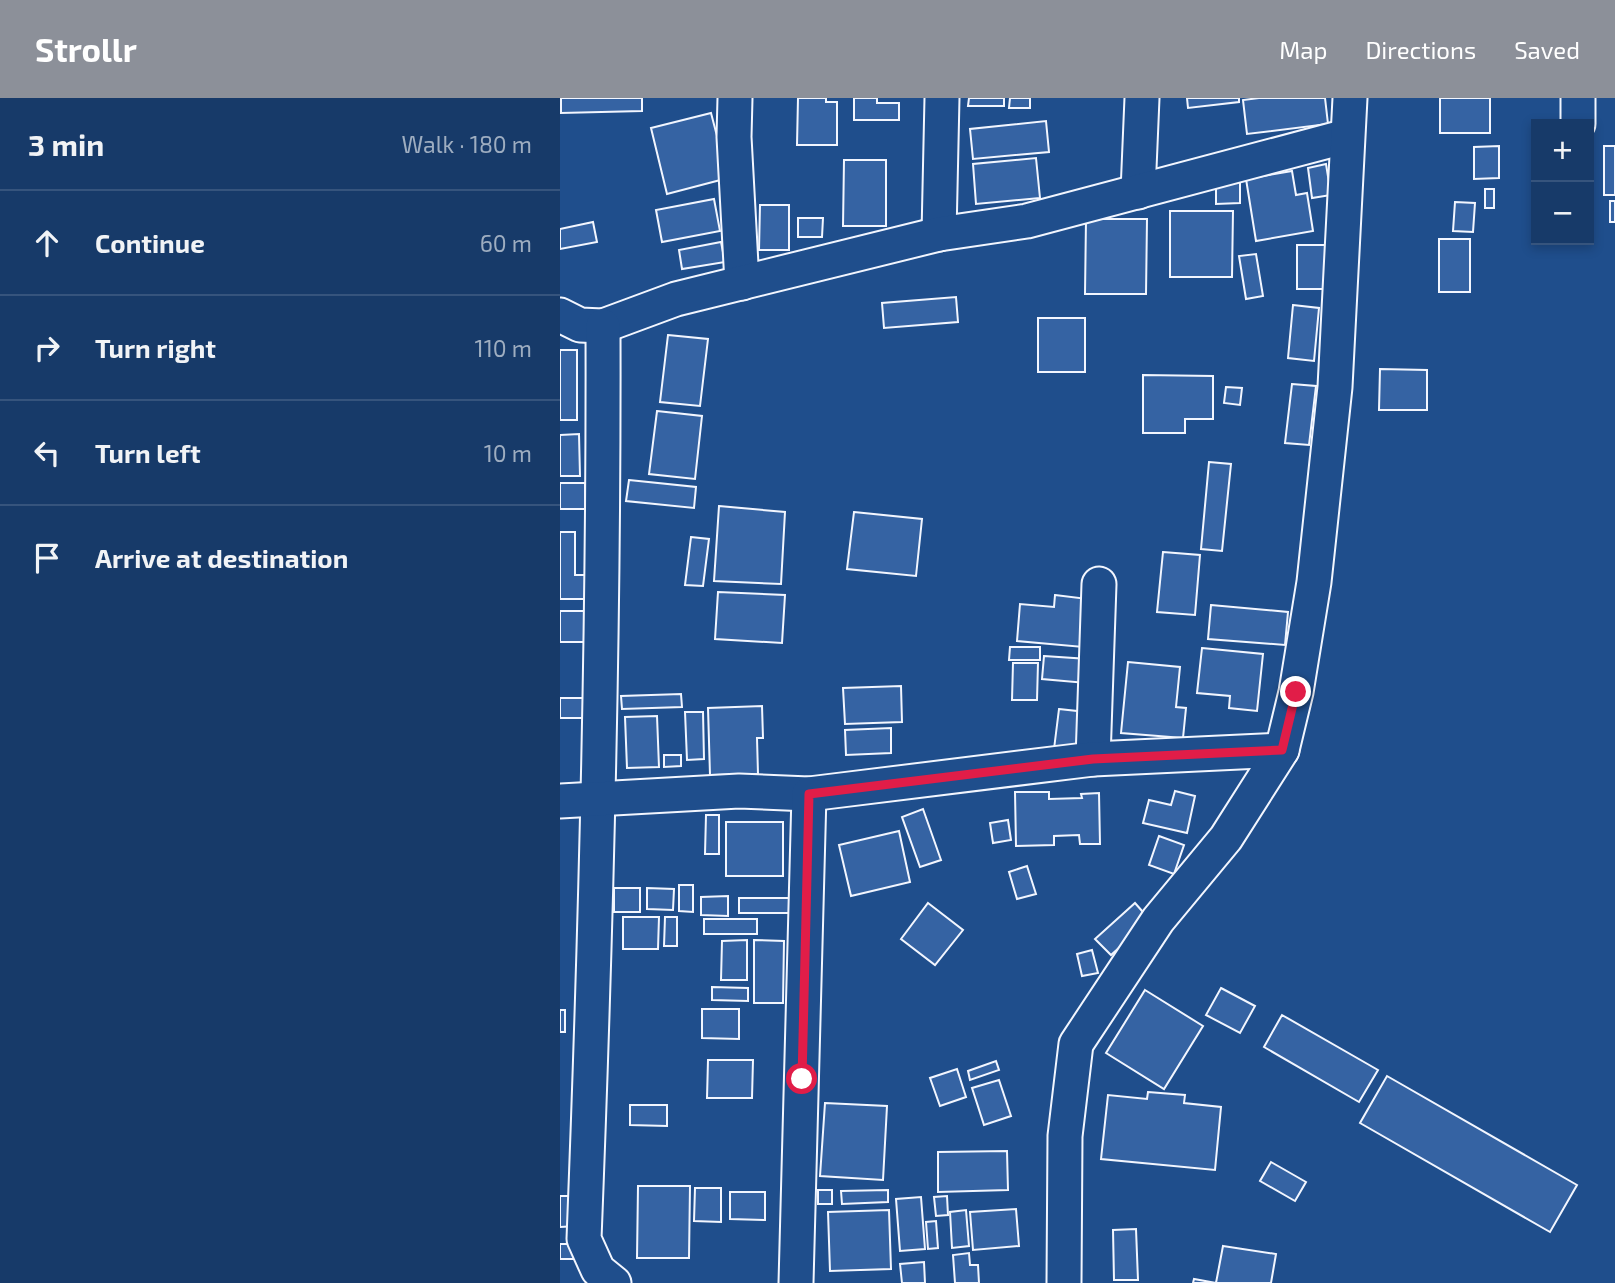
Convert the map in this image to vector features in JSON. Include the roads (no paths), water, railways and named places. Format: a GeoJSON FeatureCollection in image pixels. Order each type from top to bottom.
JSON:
{"type":"FeatureCollection","features":[{"type":"Feature","properties":{"kind":"street"},"geometry":{"type":"LineString","coordinates":[[735,98],[734,137],[742,283]]}},
{"type":"Feature","properties":{"kind":"street"},"geometry":{"type":"LineString","coordinates":[[939,234],[942,98]]}},
{"type":"Feature","properties":{"kind":"street"},"geometry":{"type":"LineString","coordinates":[[1138,192],[1142,98]]}},
{"type":"Feature","properties":{"kind":"street"},"geometry":{"type":"LineString","coordinates":[[1064,1283],[1065,1136],[1076,1044],[1158,919],[1227,838],[1282,750],[1296,692],[1314,582],[1335,387],[1350,98]]}},
{"type":"Feature","properties":{"kind":"street"},"geometry":{"type":"LineString","coordinates":[[1578,98],[1578,119]]}},
{"type":"Feature","properties":{"kind":"street"},"geometry":{"type":"LineString","coordinates":[[560,315],[580,325],[603,326],[676,299],[939,234],[1027,221],[1347,136]]}},
{"type":"Feature","properties":{"kind":"street"},"geometry":{"type":"LineString","coordinates":[[603,326],[604,528],[594,1001],[584,1239],[598,1270],[614,1283]]}},
{"type":"Feature","properties":{"kind":"street"},"geometry":{"type":"LineString","coordinates":[[1093,759],[1099,584]]}},
{"type":"Feature","properties":{"kind":"street"},"geometry":{"type":"LineString","coordinates":[[560,801],[739,791],[809,794],[1093,759],[1282,750]]}},
{"type":"Feature","properties":{"kind":"street"},"geometry":{"type":"LineString","coordinates":[[796,1283],[809,794]]}}]}
